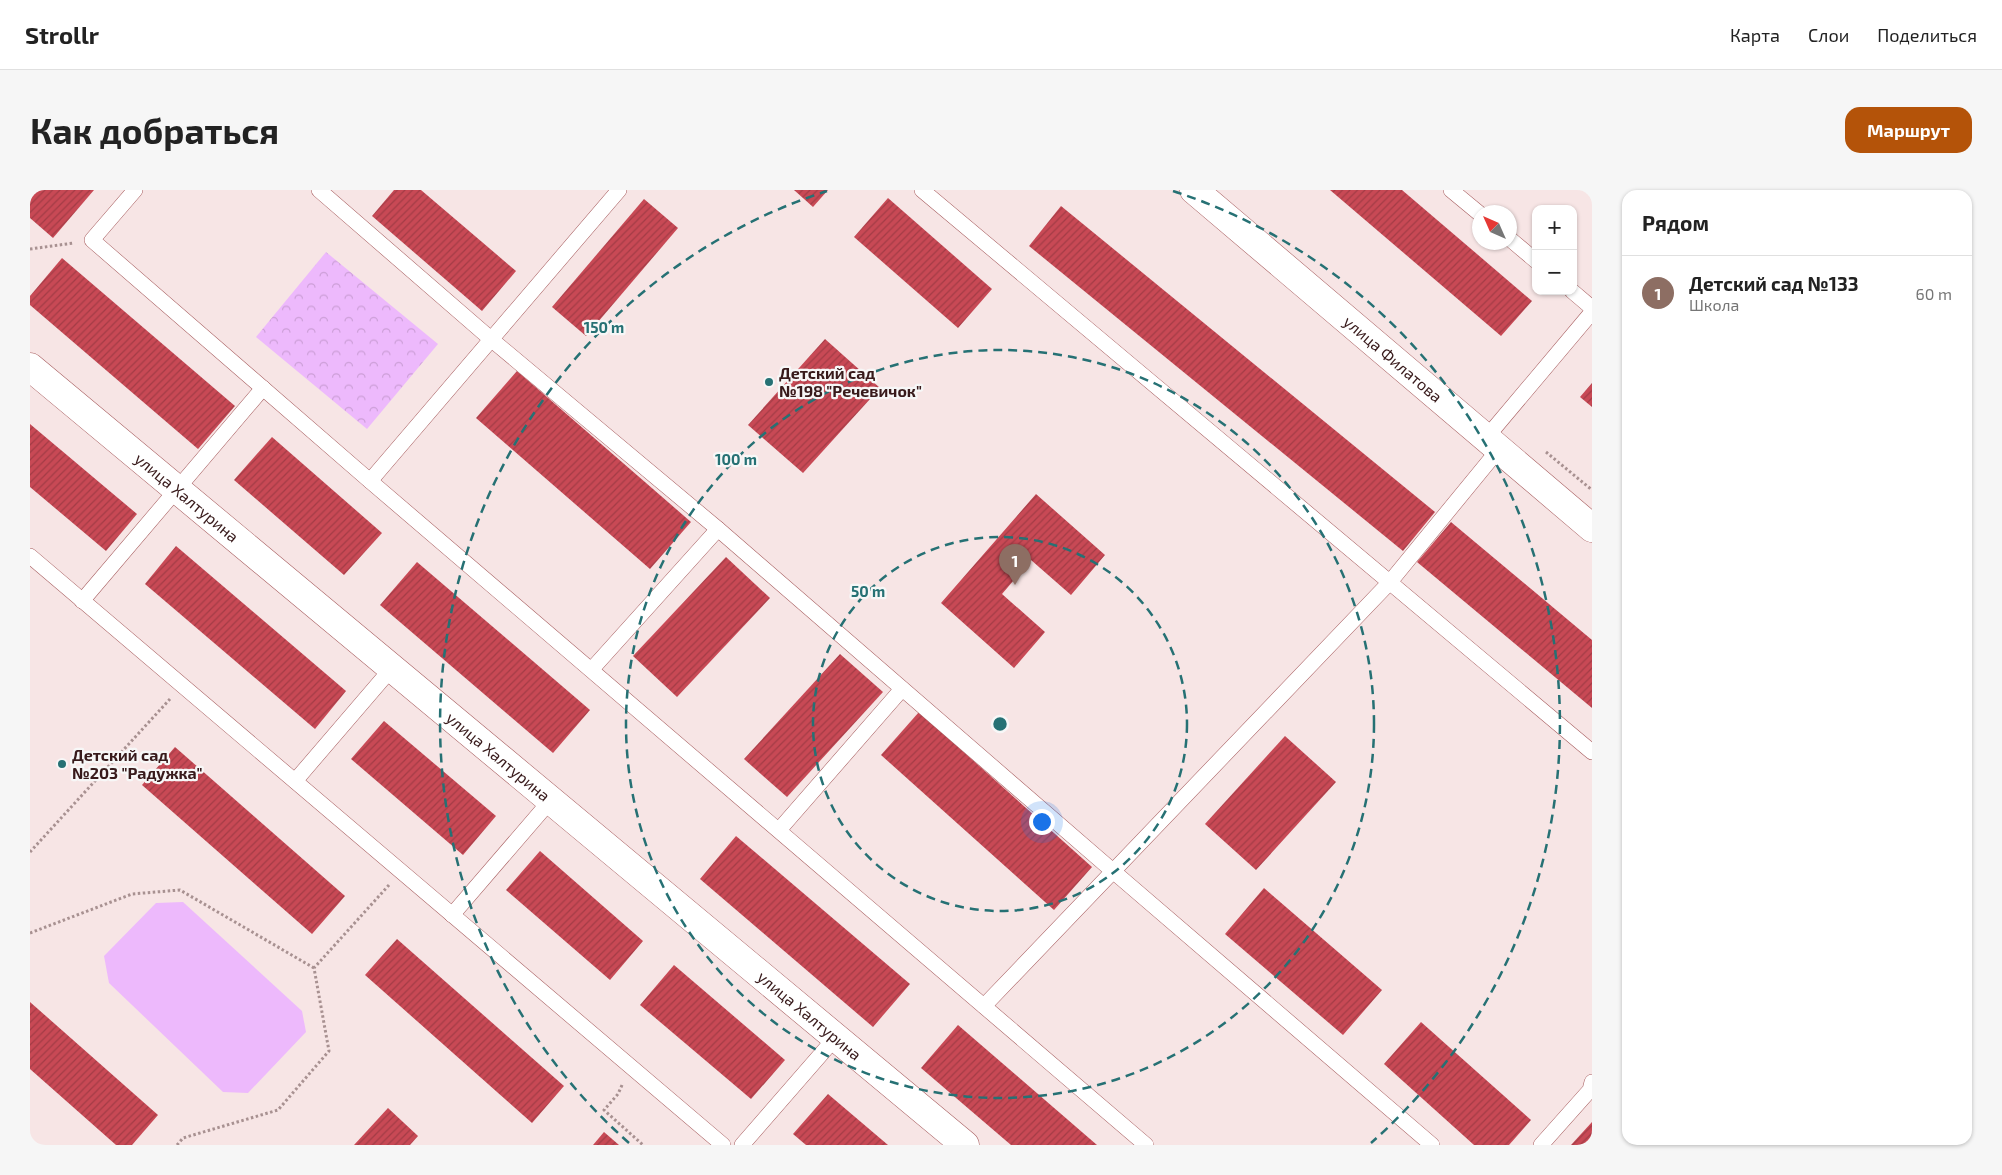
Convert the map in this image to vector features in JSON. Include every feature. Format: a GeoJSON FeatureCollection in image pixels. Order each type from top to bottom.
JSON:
{"type":"FeatureCollection","features":[{"type":"Feature","properties":{"kind":"street","name":"улица Филатова"},"geometry":{"type":"LineString","coordinates":[[1196,190],[1592,528]]}},
{"type":"Feature","properties":{"kind":"street","name":"улица Халтурина"},"geometry":{"type":"LineString","coordinates":[[30,367],[965,1145]]}},
{"type":"Feature","properties":{"kind":"lane"},"geometry":{"type":"LineString","coordinates":[[135,190],[92,240],[370,481],[1146,1145]]}},
{"type":"Feature","properties":{"kind":"lane"},"geometry":{"type":"LineString","coordinates":[[319,190],[492,340],[718,529],[1432,1145]]}},
{"type":"Feature","properties":{"kind":"lane"},"geometry":{"type":"LineString","coordinates":[[370,481],[619,190]]}},
{"type":"Feature","properties":{"kind":"lane"},"geometry":{"type":"LineString","coordinates":[[922,190],[1592,752]]}},
{"type":"Feature","properties":{"kind":"lane"},"geometry":{"type":"LineString","coordinates":[[1451,190],[1472,207]]}},
{"type":"Feature","properties":{"kind":"lane"},"geometry":{"type":"LineString","coordinates":[[1517,245],[1532,258]]}},
{"type":"Feature","properties":{"kind":"lane"},"geometry":{"type":"LineString","coordinates":[[984,1006],[1390,582],[1592,310],[1576,295]]}},
{"type":"Feature","properties":{"kind":"lane"},"geometry":{"type":"LineString","coordinates":[[82,601],[263,388]]}},
{"type":"Feature","properties":{"kind":"lane"},"geometry":{"type":"LineString","coordinates":[[592,669],[718,529]]}},
{"type":"Feature","properties":{"kind":"lane"},"geometry":{"type":"LineString","coordinates":[[30,556],[723,1145]]}},
{"type":"Feature","properties":{"kind":"lane"},"geometry":{"type":"LineString","coordinates":[[295,782],[392,668]]}},
{"type":"Feature","properties":{"kind":"lane"},"geometry":{"type":"LineString","coordinates":[[779,830],[902,689]]}},
{"type":"Feature","properties":{"kind":"lane"},"geometry":{"type":"LineString","coordinates":[[452,915],[551,800]]}},
{"type":"Feature","properties":{"kind":"lane"},"geometry":{"type":"LineString","coordinates":[[742,1145],[836,1037]]}},
{"type":"Feature","properties":{"kind":"lane"},"geometry":{"type":"LineString","coordinates":[[1541,1145],[1591,1088]]}},
{"type":"Feature","properties":{"kind":"path"},"geometry":{"type":"LineString","coordinates":[[30,249],[92,240]]}},
{"type":"Feature","properties":{"kind":"path"},"geometry":{"type":"LineString","coordinates":[[30,852],[182,686]]}},
{"type":"Feature","properties":{"kind":"path"},"geometry":{"type":"LineString","coordinates":[[314,968],[401,872]]}},
{"type":"Feature","properties":{"kind":"path"},"geometry":{"type":"LineString","coordinates":[[30,933],[132,894],[180,890],[314,968],[329,1051],[278,1110],[184,1138],[177,1145]]}},
{"type":"Feature","properties":{"kind":"path"},"geometry":{"type":"LineString","coordinates":[[630,1066],[618,1094],[604,1110],[643,1145]]}},
{"type":"Feature","properties":{"kind":"green space"},"geometry":{"type":"Polygon","coordinates":[[[326,252],[438,344],[367,429],[256,337],[326,252]]]}},
{"type":"Feature","properties":{"kind":"green space"},"geometry":{"type":"Polygon","coordinates":[[[183,902],[302,1011],[306,1032],[248,1093],[223,1092],[109,983],[104,956],[156,903],[183,902]]]}},
{"type":"Feature","properties":{"kind":"building"},"geometry":{"type":"Polygon","coordinates":[[[30,190],[94,190],[53,238],[30,218],[30,190]]]}},
{"type":"Feature","properties":{"kind":"building"},"geometry":{"type":"Polygon","coordinates":[[[394,190],[421,190],[516,271],[482,311],[372,216],[394,190]]]}},
{"type":"Feature","properties":{"kind":"building"},"geometry":{"type":"Polygon","coordinates":[[[794,190],[828,190],[813,207],[794,190]]]}},
{"type":"Feature","properties":{"kind":"building"},"geometry":{"type":"Polygon","coordinates":[[[1330,190],[1402,190],[1532,301],[1501,336],[1330,190]]]}},
{"type":"Feature","properties":{"kind":"building"},"geometry":{"type":"Polygon","coordinates":[[[888,198],[992,289],[958,328],[854,237],[888,198]]]}},
{"type":"Feature","properties":{"kind":"building"},"geometry":{"type":"Polygon","coordinates":[[[644,199],[678,228],[586,336],[552,307],[644,199]]]}},
{"type":"Feature","properties":{"kind":"building"},"geometry":{"type":"Polygon","coordinates":[[[1061,206],[1435,512],[1403,551],[1029,246],[1061,206]]]}},
{"type":"Feature","properties":{"kind":"building"},"geometry":{"type":"Polygon","coordinates":[[[62,258],[235,406],[198,449],[30,305],[30,296],[62,258]]]}},
{"type":"Feature","properties":{"kind":"building"},"geometry":{"type":"Polygon","coordinates":[[[825,339],[880,388],[803,473],[748,425],[825,339]]]}},
{"type":"Feature","properties":{"kind":"building"},"geometry":{"type":"Polygon","coordinates":[[[517,371],[691,522],[650,569],[476,418],[517,371]]]}},
{"type":"Feature","properties":{"kind":"building"},"geometry":{"type":"Polygon","coordinates":[[[1592,383],[1592,407],[1580,397],[1592,383]]]}},
{"type":"Feature","properties":{"kind":"building"},"geometry":{"type":"Polygon","coordinates":[[[30,424],[137,514],[106,551],[30,487],[30,424]]]}},
{"type":"Feature","properties":{"kind":"building"},"geometry":{"type":"Polygon","coordinates":[[[272,437],[382,533],[344,575],[234,480],[272,437]]]}},
{"type":"Feature","properties":{"kind":"building"},"geometry":{"type":"Polygon","coordinates":[[[1036,494],[1105,555],[1071,595],[1031,560],[1002,594],[1045,632],[1014,668],[941,603],[1036,494]]]}},
{"type":"Feature","properties":{"kind":"building"},"geometry":{"type":"Polygon","coordinates":[[[1451,522],[1592,640],[1592,708],[1417,562],[1451,522]]]}},
{"type":"Feature","properties":{"kind":"building"},"geometry":{"type":"Polygon","coordinates":[[[176,546],[346,691],[315,729],[145,584],[176,546]]]}},
{"type":"Feature","properties":{"kind":"building"},"geometry":{"type":"Polygon","coordinates":[[[726,557],[770,598],[677,697],[633,656],[726,557]]]}},
{"type":"Feature","properties":{"kind":"building"},"geometry":{"type":"Polygon","coordinates":[[[417,562],[590,710],[553,753],[380,605],[417,562]]]}},
{"type":"Feature","properties":{"kind":"building"},"geometry":{"type":"Polygon","coordinates":[[[840,654],[883,692],[787,797],[744,759],[840,654]]]}},
{"type":"Feature","properties":{"kind":"building"},"geometry":{"type":"Polygon","coordinates":[[[919,712],[1092,867],[1054,910],[881,755],[919,712]]]}},
{"type":"Feature","properties":{"kind":"building"},"geometry":{"type":"Polygon","coordinates":[[[384,721],[496,816],[463,855],[351,759],[384,721]]]}},
{"type":"Feature","properties":{"kind":"building"},"geometry":{"type":"Polygon","coordinates":[[[1285,736],[1336,782],[1256,870],[1205,824],[1285,736]]]}},
{"type":"Feature","properties":{"kind":"building"},"geometry":{"type":"Polygon","coordinates":[[[175,747],[345,896],[312,934],[142,785],[175,747]]]}},
{"type":"Feature","properties":{"kind":"building"},"geometry":{"type":"Polygon","coordinates":[[[736,836],[910,984],[873,1027],[700,879],[736,836]]]}},
{"type":"Feature","properties":{"kind":"building"},"geometry":{"type":"Polygon","coordinates":[[[540,851],[643,941],[610,980],[506,890],[540,851]]]}},
{"type":"Feature","properties":{"kind":"building"},"geometry":{"type":"Polygon","coordinates":[[[1264,888],[1382,990],[1343,1035],[1225,934],[1264,888]]]}},
{"type":"Feature","properties":{"kind":"building"},"geometry":{"type":"Polygon","coordinates":[[[397,939],[564,1086],[532,1123],[365,975],[397,939]]]}},
{"type":"Feature","properties":{"kind":"building"},"geometry":{"type":"Polygon","coordinates":[[[674,965],[785,1060],[751,1099],[640,1005],[674,965]]]}},
{"type":"Feature","properties":{"kind":"building"},"geometry":{"type":"Polygon","coordinates":[[[30,1002],[158,1115],[132,1145],[116,1145],[30,1069],[30,1002]]]}},
{"type":"Feature","properties":{"kind":"building"},"geometry":{"type":"Polygon","coordinates":[[[1421,1022],[1531,1120],[1509,1145],[1474,1145],[1384,1064],[1421,1022]]]}},
{"type":"Feature","properties":{"kind":"building"},"geometry":{"type":"Polygon","coordinates":[[[958,1025],[1097,1145],[1011,1145],[921,1068],[958,1025]]]}},
{"type":"Feature","properties":{"kind":"building"},"geometry":{"type":"Polygon","coordinates":[[[828,1094],[888,1145],[806,1145],[793,1134],[828,1094]]]}},
{"type":"Feature","properties":{"kind":"building"},"geometry":{"type":"Polygon","coordinates":[[[388,1108],[418,1136],[410,1145],[354,1145],[388,1108]]]}},
{"type":"Feature","properties":{"kind":"building"},"geometry":{"type":"Polygon","coordinates":[[[1592,1122],[1592,1145],[1571,1145],[1592,1122]]]}},
{"type":"Feature","properties":{"kind":"building"},"geometry":{"type":"Polygon","coordinates":[[[604,1132],[619,1145],[593,1145],[604,1132]]]}},
{"type":"Feature","properties":{"kind":"place","name":"Детский сад №198 \"Речевичок\""},"geometry":{"type":"Point","coordinates":[769,382]}},
{"type":"Feature","properties":{"kind":"place","name":"Детский сад №133"},"geometry":{"type":"Point","coordinates":[1015,585]}},
{"type":"Feature","properties":{"kind":"place","name":"Детский сад №203 \"Радужка\""},"geometry":{"type":"Point","coordinates":[62,764]}}]}
